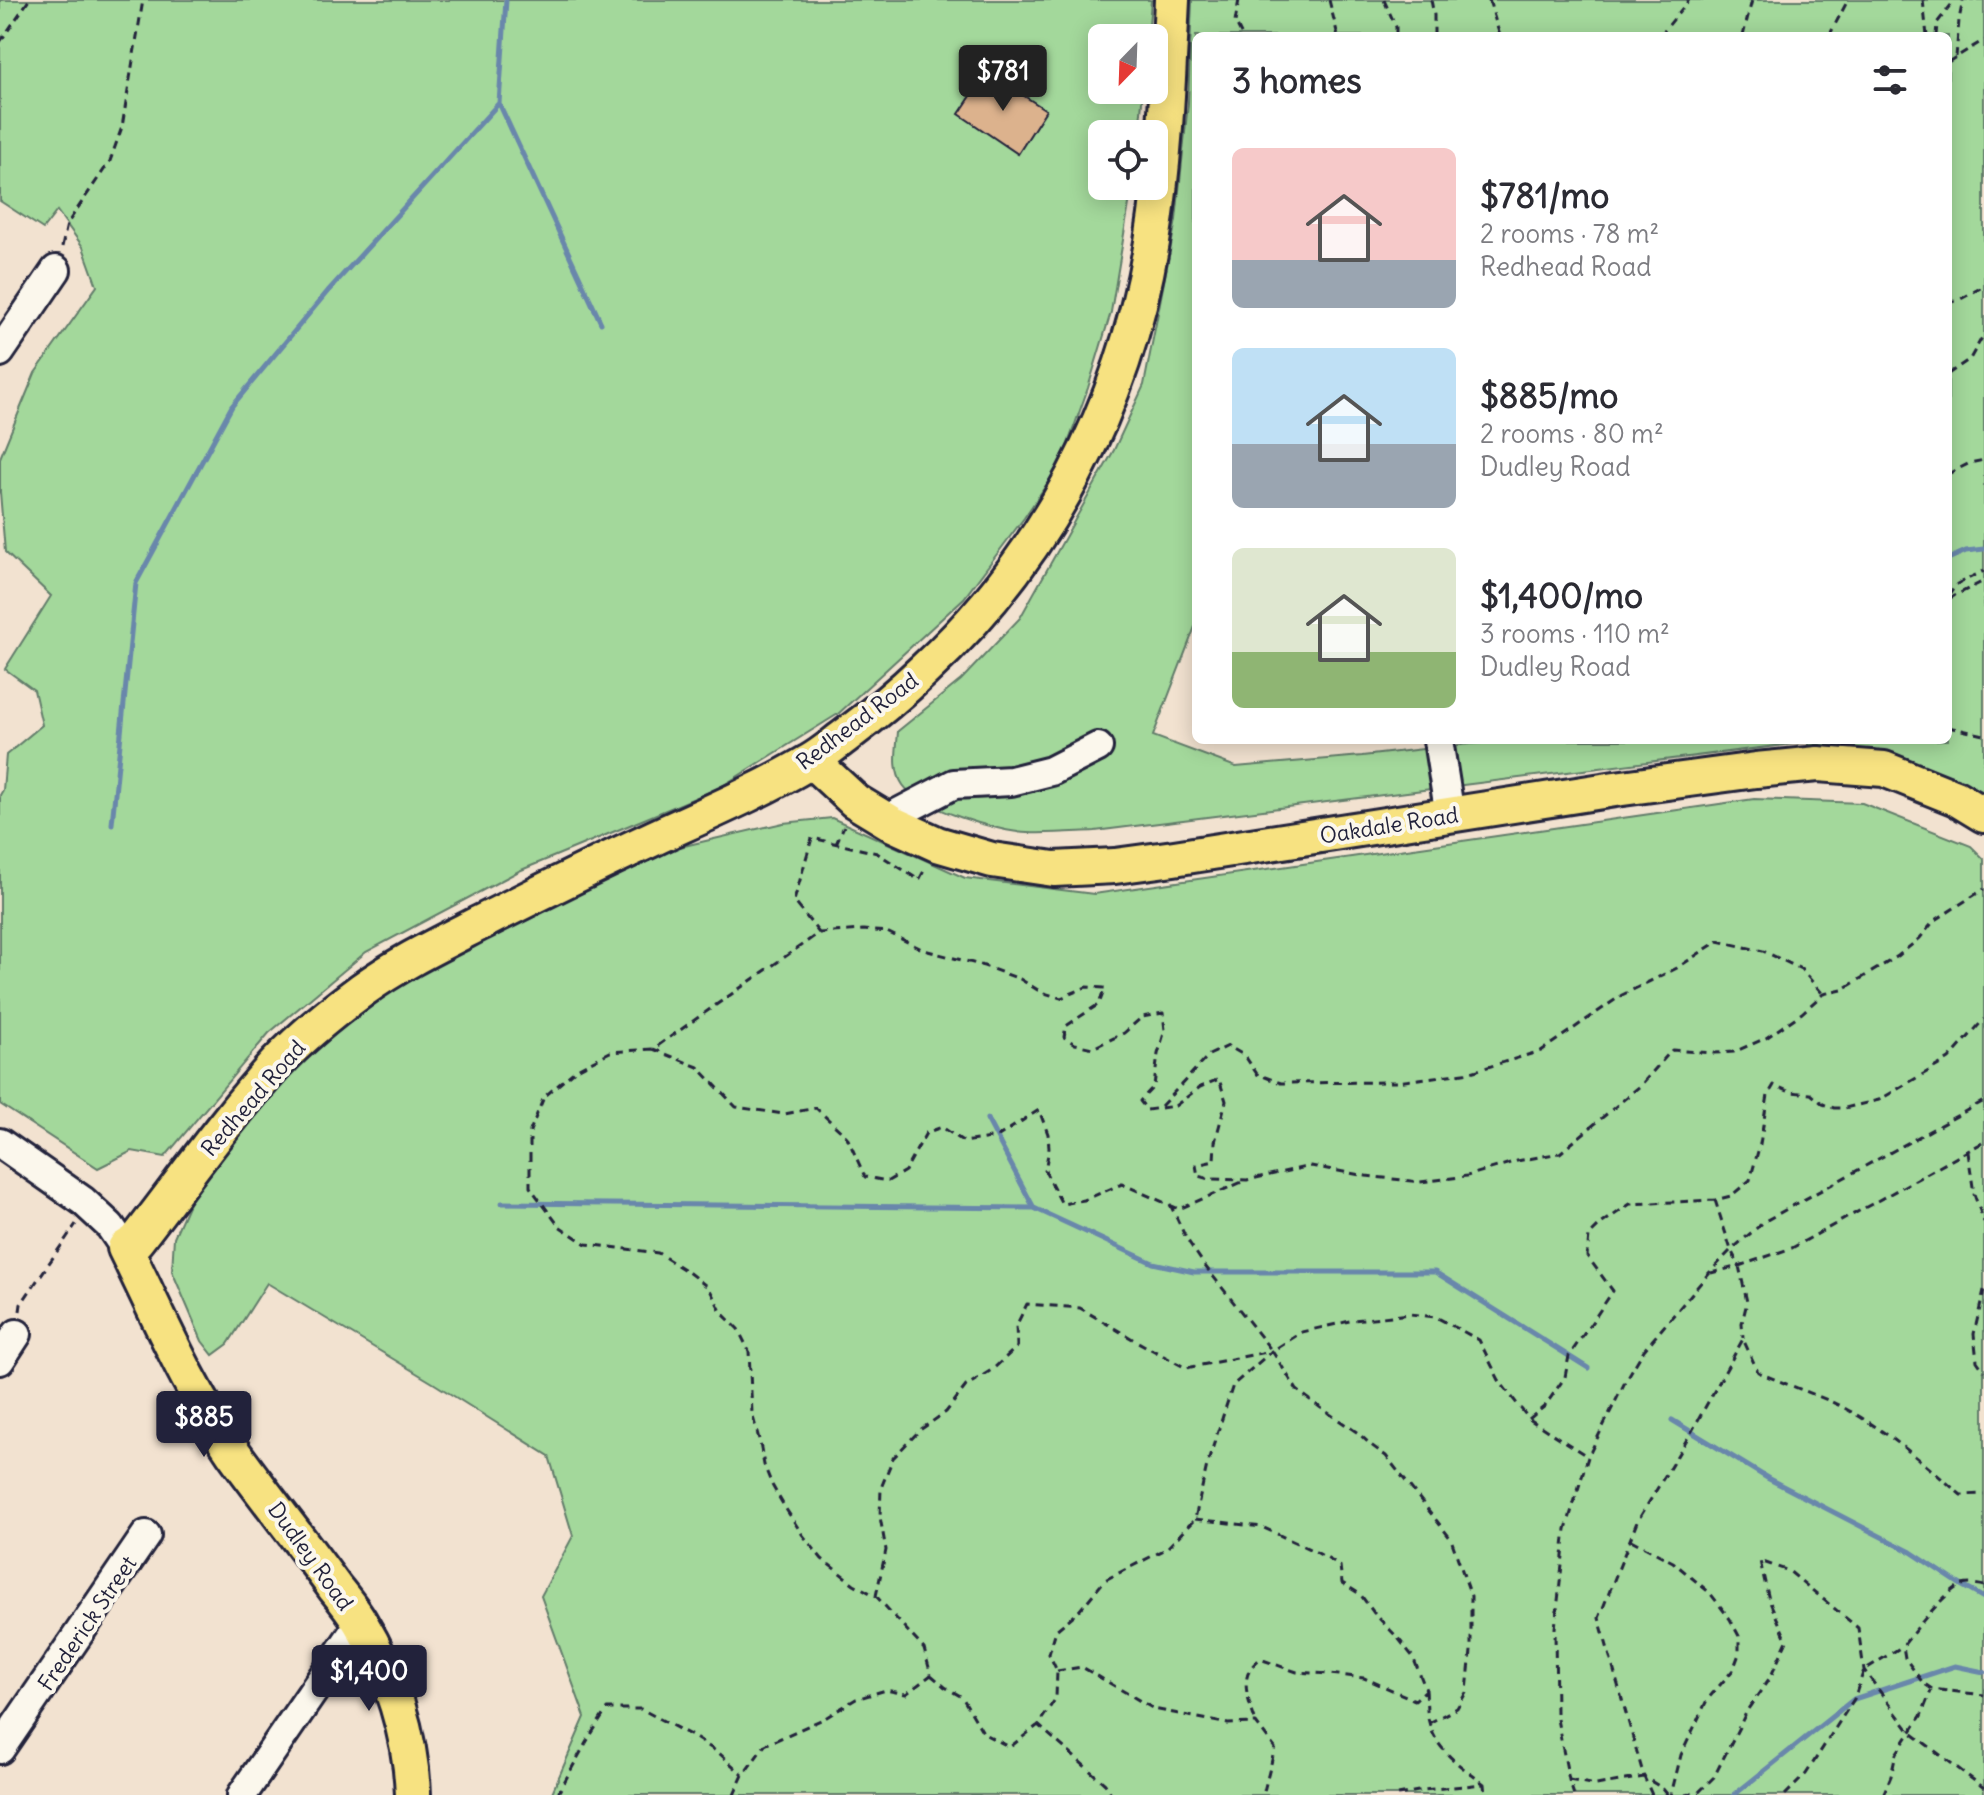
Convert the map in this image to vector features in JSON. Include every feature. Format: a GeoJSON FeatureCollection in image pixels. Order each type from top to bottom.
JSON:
{"type":"FeatureCollection","features":[{"type":"Feature","properties":{"kind":"main road","name":"Redhead Road"},"geometry":{"type":"LineString","coordinates":[[125,1248],[136,1241],[278,1063],[363,989],[412,958],[533,896],[812,761],[888,704],[955,642],[1016,570],[1060,503],[1092,438],[1116,381],[1136,315],[1151,245],[1160,180],[1172,0]]}},
{"type":"Feature","properties":{"kind":"main road","name":"Oakdale Road"},"geometry":{"type":"LineString","coordinates":[[812,761],[855,801],[885,820],[937,844],[992,860],[1054,869],[1159,860],[1629,787],[1818,764],[1884,769],[1956,798],[1984,815]]}},
{"type":"Feature","properties":{"kind":"main road","name":"Dudley Road"},"geometry":{"type":"LineString","coordinates":[[125,1248],[199,1398],[233,1451],[360,1623],[383,1667],[399,1710],[413,1795]]}},
{"type":"Feature","properties":{"kind":"street"},"geometry":{"type":"LineString","coordinates":[[0,352],[56,270]]}},
{"type":"Feature","properties":{"kind":"street"},"geometry":{"type":"LineString","coordinates":[[1439,744],[1450,816]]}},
{"type":"Feature","properties":{"kind":"street"},"geometry":{"type":"LineString","coordinates":[[885,820],[954,784],[1011,781],[1051,771],[1098,747]]}},
{"type":"Feature","properties":{"kind":"street"},"geometry":{"type":"LineString","coordinates":[[0,1143],[83,1201],[110,1226],[125,1248]]}},
{"type":"Feature","properties":{"kind":"street"},"geometry":{"type":"LineString","coordinates":[[0,1360],[17,1334]]}},
{"type":"Feature","properties":{"kind":"street","name":"Frederick Street"},"geometry":{"type":"LineString","coordinates":[[0,1749],[146,1535]]}},
{"type":"Feature","properties":{"kind":"street"},"geometry":{"type":"LineString","coordinates":[[242,1795],[360,1623]]}},
{"type":"Feature","properties":{"kind":"path"},"geometry":{"type":"LineString","coordinates":[[0,42],[29,0]]}},
{"type":"Feature","properties":{"kind":"path"},"geometry":{"type":"LineString","coordinates":[[56,270],[67,224],[110,161],[122,127],[143,0]]}},
{"type":"Feature","properties":{"kind":"path"},"geometry":{"type":"LineString","coordinates":[[1239,0],[1235,22],[1240,32]]}},
{"type":"Feature","properties":{"kind":"path"},"geometry":{"type":"LineString","coordinates":[[1329,0],[1337,32]]}},
{"type":"Feature","properties":{"kind":"path"},"geometry":{"type":"LineString","coordinates":[[1384,0],[1396,32]]}},
{"type":"Feature","properties":{"kind":"path"},"geometry":{"type":"LineString","coordinates":[[1431,0],[1434,32]]}},
{"type":"Feature","properties":{"kind":"path"},"geometry":{"type":"LineString","coordinates":[[1489,0],[1499,32]]}},
{"type":"Feature","properties":{"kind":"path"},"geometry":{"type":"LineString","coordinates":[[1664,32],[1689,0]]}},
{"type":"Feature","properties":{"kind":"path"},"geometry":{"type":"LineString","coordinates":[[1744,32],[1752,0]]}},
{"type":"Feature","properties":{"kind":"path"},"geometry":{"type":"LineString","coordinates":[[1831,32],[1848,0]]}},
{"type":"Feature","properties":{"kind":"path"},"geometry":{"type":"LineString","coordinates":[[1923,0],[1927,32]]}},
{"type":"Feature","properties":{"kind":"path"},"geometry":{"type":"LineString","coordinates":[[1936,32],[1937,23],[1955,0]]}},
{"type":"Feature","properties":{"kind":"path"},"geometry":{"type":"LineString","coordinates":[[1956,57],[1963,0]]}},
{"type":"Feature","properties":{"kind":"path"},"geometry":{"type":"LineString","coordinates":[[1952,60],[1984,40]]}},
{"type":"Feature","properties":{"kind":"path"},"geometry":{"type":"LineString","coordinates":[[1952,302],[1984,286]]}},
{"type":"Feature","properties":{"kind":"path"},"geometry":{"type":"LineString","coordinates":[[1952,371],[1970,359],[1984,334]]}},
{"type":"Feature","properties":{"kind":"path"},"geometry":{"type":"LineString","coordinates":[[1952,472],[1984,460]]}},
{"type":"Feature","properties":{"kind":"path"},"geometry":{"type":"LineString","coordinates":[[1952,592],[1957,584],[1984,571]]}},
{"type":"Feature","properties":{"kind":"path"},"geometry":{"type":"LineString","coordinates":[[1952,596],[1982,582],[1984,584]]}},
{"type":"Feature","properties":{"kind":"path"},"geometry":{"type":"LineString","coordinates":[[1952,728],[1984,735]]}},
{"type":"Feature","properties":{"kind":"path"},"geometry":{"type":"LineString","coordinates":[[819,933],[794,901],[812,838],[877,853],[919,880]]}},
{"type":"Feature","properties":{"kind":"path"},"geometry":{"type":"LineString","coordinates":[[1588,1457],[1529,1419],[1500,1382],[1479,1340],[1436,1317],[1410,1314],[1354,1320],[1302,1332],[1272,1351],[1233,1385],[1207,1465],[1195,1519],[1166,1549],[1105,1580],[1079,1611],[1056,1630],[1049,1654],[1057,1671],[1056,1698],[1038,1725],[1010,1747],[984,1734],[962,1697],[931,1675],[924,1649],[876,1596],[854,1584],[822,1559],[802,1534],[772,1485],[764,1465],[752,1413],[749,1351],[738,1329],[722,1313],[709,1288],[658,1253],[586,1244],[559,1226],[530,1187],[530,1131],[544,1097],[577,1069],[610,1052],[653,1049],[698,1067],[736,1107],[784,1114],[816,1108],[847,1137],[865,1177],[888,1181],[905,1171],[926,1133],[942,1127],[964,1142],[997,1137],[1039,1110],[1048,1134],[1045,1171],[1062,1204],[1084,1200],[1122,1184],[1179,1209],[1247,1180],[1311,1166],[1420,1182],[1467,1176],[1517,1161],[1560,1153],[1640,1086],[1672,1050],[1734,1052],[1766,1038],[1823,994],[1842,990],[1898,956],[1920,938],[1934,921],[1984,889]]}},
{"type":"Feature","properties":{"kind":"path"},"geometry":{"type":"LineString","coordinates":[[653,1049],[819,933],[887,932],[924,950],[984,966],[1061,998],[1086,987],[1105,988],[1099,1004],[1066,1026],[1064,1037],[1075,1044],[1093,1048],[1124,1033],[1142,1017],[1163,1013],[1165,1030],[1154,1086],[1140,1101],[1147,1110],[1175,1106],[1200,1087],[1219,1079],[1226,1101],[1215,1142],[1214,1161],[1196,1165],[1198,1176],[1247,1180]]}},
{"type":"Feature","properties":{"kind":"path"},"geometry":{"type":"LineString","coordinates":[[1159,1108],[1209,1055],[1228,1046],[1245,1056],[1257,1074],[1281,1083],[1397,1082],[1471,1072],[1541,1051],[1622,995],[1677,968],[1718,941],[1763,951],[1801,969],[1823,994]]}},
{"type":"Feature","properties":{"kind":"path"},"geometry":{"type":"LineString","coordinates":[[1529,1419],[1545,1406],[1565,1377],[1569,1356],[1613,1291],[1587,1256],[1589,1236],[1601,1224],[1630,1204],[1715,1200],[1731,1196],[1750,1180],[1768,1095],[1774,1085],[1790,1092],[1811,1094],[1834,1108],[1879,1100],[1949,1059],[1984,1019]]}},
{"type":"Feature","properties":{"kind":"path"},"geometry":{"type":"LineString","coordinates":[[1574,1795],[1556,1714],[1555,1628],[1566,1529],[1588,1457],[1626,1380],[1644,1350],[1709,1273],[1765,1221],[1984,1101]]}},
{"type":"Feature","properties":{"kind":"path"},"geometry":{"type":"LineString","coordinates":[[1709,1273],[1792,1248],[1984,1142]]}},
{"type":"Feature","properties":{"kind":"path"},"geometry":{"type":"LineString","coordinates":[[1968,1152],[1974,1194],[1984,1222]]}},
{"type":"Feature","properties":{"kind":"path"},"geometry":{"type":"LineString","coordinates":[[1715,1200],[1739,1266],[1747,1302],[1742,1323],[1743,1339],[1758,1372],[1832,1402],[1869,1423],[1914,1455],[1961,1495],[1984,1494]]}},
{"type":"Feature","properties":{"kind":"path"},"geometry":{"type":"LineString","coordinates":[[1170,1204],[1186,1238],[1205,1266],[1272,1351],[1297,1390],[1386,1456],[1451,1539],[1471,1596],[1467,1691],[1457,1708],[1429,1723]]}},
{"type":"Feature","properties":{"kind":"path"},"geometry":{"type":"LineString","coordinates":[[17,1334],[21,1304],[76,1224]]}},
{"type":"Feature","properties":{"kind":"path"},"geometry":{"type":"LineString","coordinates":[[1984,1290],[1974,1334],[1977,1361],[1984,1371]]}},
{"type":"Feature","properties":{"kind":"path"},"geometry":{"type":"LineString","coordinates":[[876,1596],[886,1550],[880,1517],[881,1488],[893,1458],[920,1430],[946,1412],[966,1386],[993,1369],[1017,1347],[1016,1326],[1027,1304],[1080,1308],[1186,1368],[1272,1351]]}},
{"type":"Feature","properties":{"kind":"path"},"geometry":{"type":"LineString","coordinates":[[1652,1795],[1644,1777],[1599,1618],[1637,1522],[1743,1339]]}},
{"type":"Feature","properties":{"kind":"path"},"geometry":{"type":"LineString","coordinates":[[1195,1519],[1262,1527],[1340,1566],[1342,1583],[1360,1594],[1413,1657],[1426,1690],[1429,1723],[1444,1752],[1484,1784],[1485,1795]]}},
{"type":"Feature","properties":{"kind":"path"},"geometry":{"type":"LineString","coordinates":[[1569,1780],[1596,1785],[1644,1777],[1670,1795],[1681,1755],[1707,1700],[1733,1670],[1739,1654],[1739,1636],[1710,1593],[1673,1562],[1630,1539]]}},
{"type":"Feature","properties":{"kind":"path"},"geometry":{"type":"LineString","coordinates":[[1685,1795],[1698,1793],[1714,1777],[1748,1709],[1771,1676],[1787,1641],[1769,1600],[1760,1561],[1789,1571],[1858,1628],[1864,1670],[1854,1699],[1806,1774],[1785,1795]]}},
{"type":"Feature","properties":{"kind":"path"},"geometry":{"type":"LineString","coordinates":[[1864,1670],[1903,1646],[1925,1619],[1961,1585],[1984,1586]]}},
{"type":"Feature","properties":{"kind":"path"},"geometry":{"type":"LineString","coordinates":[[1903,1646],[1905,1658],[1923,1683],[1932,1689],[1984,1694]]}},
{"type":"Feature","properties":{"kind":"path"},"geometry":{"type":"LineString","coordinates":[[1263,1795],[1275,1748],[1256,1723],[1245,1684],[1251,1665],[1260,1659],[1297,1672],[1364,1678],[1415,1700],[1426,1690]]}},
{"type":"Feature","properties":{"kind":"path"},"geometry":{"type":"LineString","coordinates":[[1057,1671],[1082,1667],[1154,1709],[1228,1724],[1256,1723]]}},
{"type":"Feature","properties":{"kind":"path"},"geometry":{"type":"LineString","coordinates":[[1864,1670],[1910,1732],[1984,1788]]}},
{"type":"Feature","properties":{"kind":"path"},"geometry":{"type":"LineString","coordinates":[[734,1795],[743,1775],[765,1745],[825,1718],[856,1699],[886,1690],[906,1694],[931,1675]]}},
{"type":"Feature","properties":{"kind":"path"},"geometry":{"type":"LineString","coordinates":[[1883,1795],[1896,1754],[1921,1716],[1932,1689]]}},
{"type":"Feature","properties":{"kind":"path"},"geometry":{"type":"LineString","coordinates":[[557,1795],[607,1709],[641,1709],[719,1753],[743,1775]]}},
{"type":"Feature","properties":{"kind":"path"},"geometry":{"type":"LineString","coordinates":[[1038,1725],[1105,1784],[1112,1795]]}},
{"type":"Feature","properties":{"kind":"path"},"geometry":{"type":"LineString","coordinates":[[1398,1795],[1484,1784]]}},
{"type":"Feature","properties":{"kind":"green space"},"geometry":{"type":"Polygon","coordinates":[[[0,0],[1151,0],[1149,24],[1088,24],[1088,104],[1142,104],[1140,120],[1088,120],[1088,200],[1130,200],[1111,312],[1088,388],[1061,463],[964,598],[838,714],[719,788],[519,871],[366,952],[269,1033],[165,1157],[132,1151],[98,1168],[0,1104],[0,795],[6,755],[42,725],[34,690],[5,669],[51,596],[5,552],[0,458],[35,373],[97,286],[83,247],[57,211],[43,229],[0,201],[0,0]]]}},
{"type":"Feature","properties":{"kind":"green space"},"geometry":{"type":"Polygon","coordinates":[[[1192,0],[1984,0],[1984,792],[1894,753],[1810,748],[1809,744],[1952,744],[1952,32],[1192,32],[1192,634],[1153,736],[1236,767],[1470,744],[1792,744],[1095,831],[1014,832],[960,817],[912,794],[897,772],[898,731],[961,680],[1020,618],[1114,450],[1144,385],[1176,220],[1188,103],[1192,0]]]}},
{"type":"Feature","properties":{"kind":"green space"},"geometry":{"type":"Polygon","coordinates":[[[1754,799],[1862,803],[1971,846],[1984,859],[1984,1795],[551,1795],[585,1717],[541,1596],[573,1536],[549,1456],[267,1283],[228,1344],[213,1355],[202,1341],[172,1271],[174,1237],[193,1194],[244,1122],[322,1039],[414,965],[667,850],[783,823],[832,818],[965,878],[1094,894],[1754,799]]]}},
{"type":"Feature","properties":{"kind":"building"},"geometry":{"type":"Polygon","coordinates":[[[987,72],[1046,110],[1018,154],[959,114],[987,72]]]}},
{"type":"Feature","properties":{"kind":"waterway"},"geometry":{"type":"LineString","coordinates":[[506,0],[499,103],[601,323]]}},
{"type":"Feature","properties":{"kind":"waterway"},"geometry":{"type":"LineString","coordinates":[[112,824],[136,583],[232,406],[328,291],[499,103]]}},
{"type":"Feature","properties":{"kind":"waterway"},"geometry":{"type":"LineString","coordinates":[[1952,557],[1966,551],[1984,549]]}},
{"type":"Feature","properties":{"kind":"waterway"},"geometry":{"type":"LineString","coordinates":[[987,1119],[1034,1208]]}},
{"type":"Feature","properties":{"kind":"waterway"},"geometry":{"type":"LineString","coordinates":[[502,1203],[1034,1208],[1153,1263],[1194,1272],[1435,1272],[1588,1368]]}},
{"type":"Feature","properties":{"kind":"waterway"},"geometry":{"type":"LineString","coordinates":[[1672,1420],[1769,1479],[1911,1552],[1984,1598]]}},
{"type":"Feature","properties":{"kind":"waterway"},"geometry":{"type":"LineString","coordinates":[[1734,1795],[1854,1699],[1955,1666],[1984,1672]]}}]}
